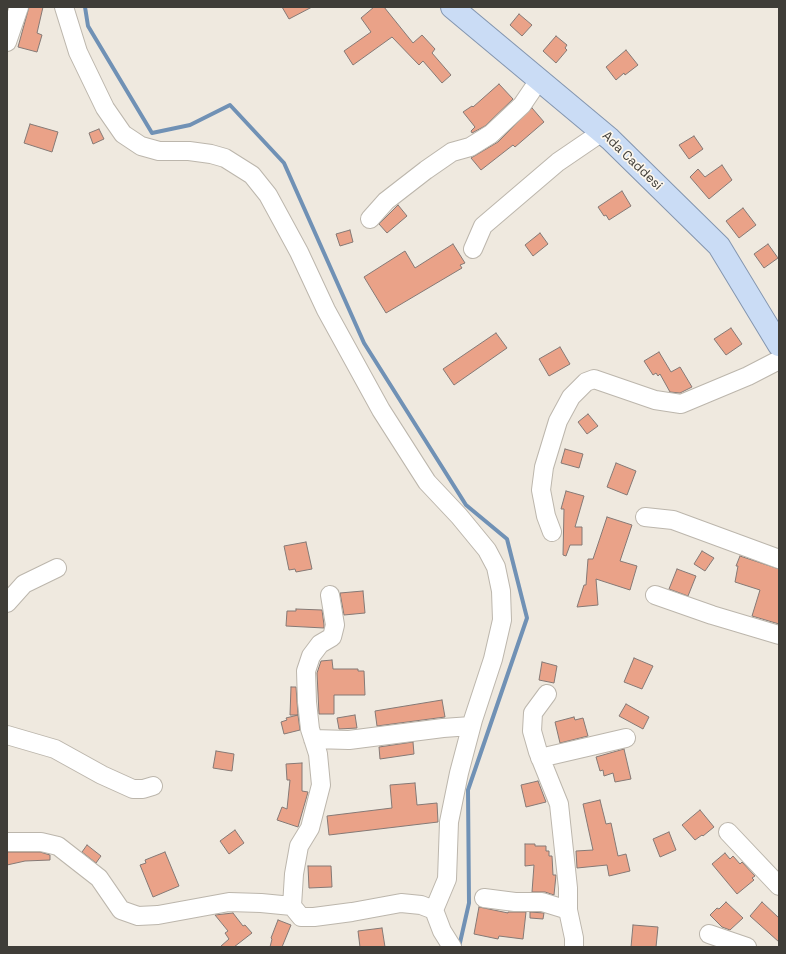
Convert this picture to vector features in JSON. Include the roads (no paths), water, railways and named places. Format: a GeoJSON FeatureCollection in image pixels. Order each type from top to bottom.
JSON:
{"type":"FeatureCollection","features":[{"type":"Feature","properties":{"kind":"main road","name":"Ada Caddesi"},"geometry":{"type":"LineString","coordinates":[[452,7],[602,132],[719,246],[779,345]]}},
{"type":"Feature","properties":{"kind":"street"},"geometry":{"type":"LineString","coordinates":[[7,42],[18,7]]}},
{"type":"Feature","properties":{"kind":"street"},"geometry":{"type":"LineString","coordinates":[[64,7],[82,59],[105,108],[123,134],[141,146],[159,151],[189,151],[212,154],[225,158],[252,175],[268,195],[299,252],[326,310],[381,410],[427,482],[459,516],[487,550],[496,567],[500,585],[502,620],[493,659],[471,726],[449,822],[447,879],[434,910],[442,931],[452,947]]}},
{"type":"Feature","properties":{"kind":"street"},"geometry":{"type":"LineString","coordinates":[[370,219],[386,201],[426,170],[452,152],[470,147],[491,134],[522,105],[540,80]]}},
{"type":"Feature","properties":{"kind":"street"},"geometry":{"type":"LineString","coordinates":[[473,249],[483,226],[558,162],[602,132]]}},
{"type":"Feature","properties":{"kind":"street"},"geometry":{"type":"LineString","coordinates":[[552,532],[546,516],[541,490],[544,467],[558,421],[571,397],[586,382],[594,379],[655,400],[680,404],[748,376],[779,360]]}},
{"type":"Feature","properties":{"kind":"street"},"geometry":{"type":"LineString","coordinates":[[645,517],[673,520],[779,558]]}},
{"type":"Feature","properties":{"kind":"street"},"geometry":{"type":"LineString","coordinates":[[7,603],[24,584],[57,568]]}},
{"type":"Feature","properties":{"kind":"street"},"geometry":{"type":"LineString","coordinates":[[656,595],[712,615],[779,635]]}},
{"type":"Feature","properties":{"kind":"street"},"geometry":{"type":"LineString","coordinates":[[330,596],[335,625],[332,637],[320,644],[311,656],[306,671],[310,729],[318,754],[321,785],[310,828],[299,846],[294,874],[292,906],[301,917],[314,917],[352,912],[401,903],[421,905],[434,910]]}},
{"type":"Feature","properties":{"kind":"street"},"geometry":{"type":"LineString","coordinates":[[547,694],[533,713],[532,731],[540,758],[559,804],[568,888],[568,910],[574,938],[574,947]]}},
{"type":"Feature","properties":{"kind":"street"},"geometry":{"type":"LineString","coordinates":[[313,739],[349,740],[443,728],[471,726]]}},
{"type":"Feature","properties":{"kind":"street"},"geometry":{"type":"LineString","coordinates":[[7,735],[55,748],[102,775],[133,789],[143,789],[153,786]]}},
{"type":"Feature","properties":{"kind":"street"},"geometry":{"type":"LineString","coordinates":[[540,758],[626,738]]}},
{"type":"Feature","properties":{"kind":"street"},"geometry":{"type":"LineString","coordinates":[[728,832],[779,886]]}},
{"type":"Feature","properties":{"kind":"street"},"geometry":{"type":"LineString","coordinates":[[7,842],[41,842],[58,846],[99,878],[121,910],[138,916],[158,915],[229,902],[261,902],[292,906]]}},
{"type":"Feature","properties":{"kind":"street"},"geometry":{"type":"LineString","coordinates":[[484,898],[515,902],[542,902],[568,910]]}},
{"type":"Feature","properties":{"kind":"street"},"geometry":{"type":"LineString","coordinates":[[709,934],[747,947]]}},
{"type":"Feature","properties":{"kind":"waterway"},"geometry":{"type":"LineString","coordinates":[[85,7],[88,26],[152,133],[190,125],[230,105],[284,163],[364,343],[466,505],[507,539],[527,618],[468,790],[469,903],[459,947]]}}]}
